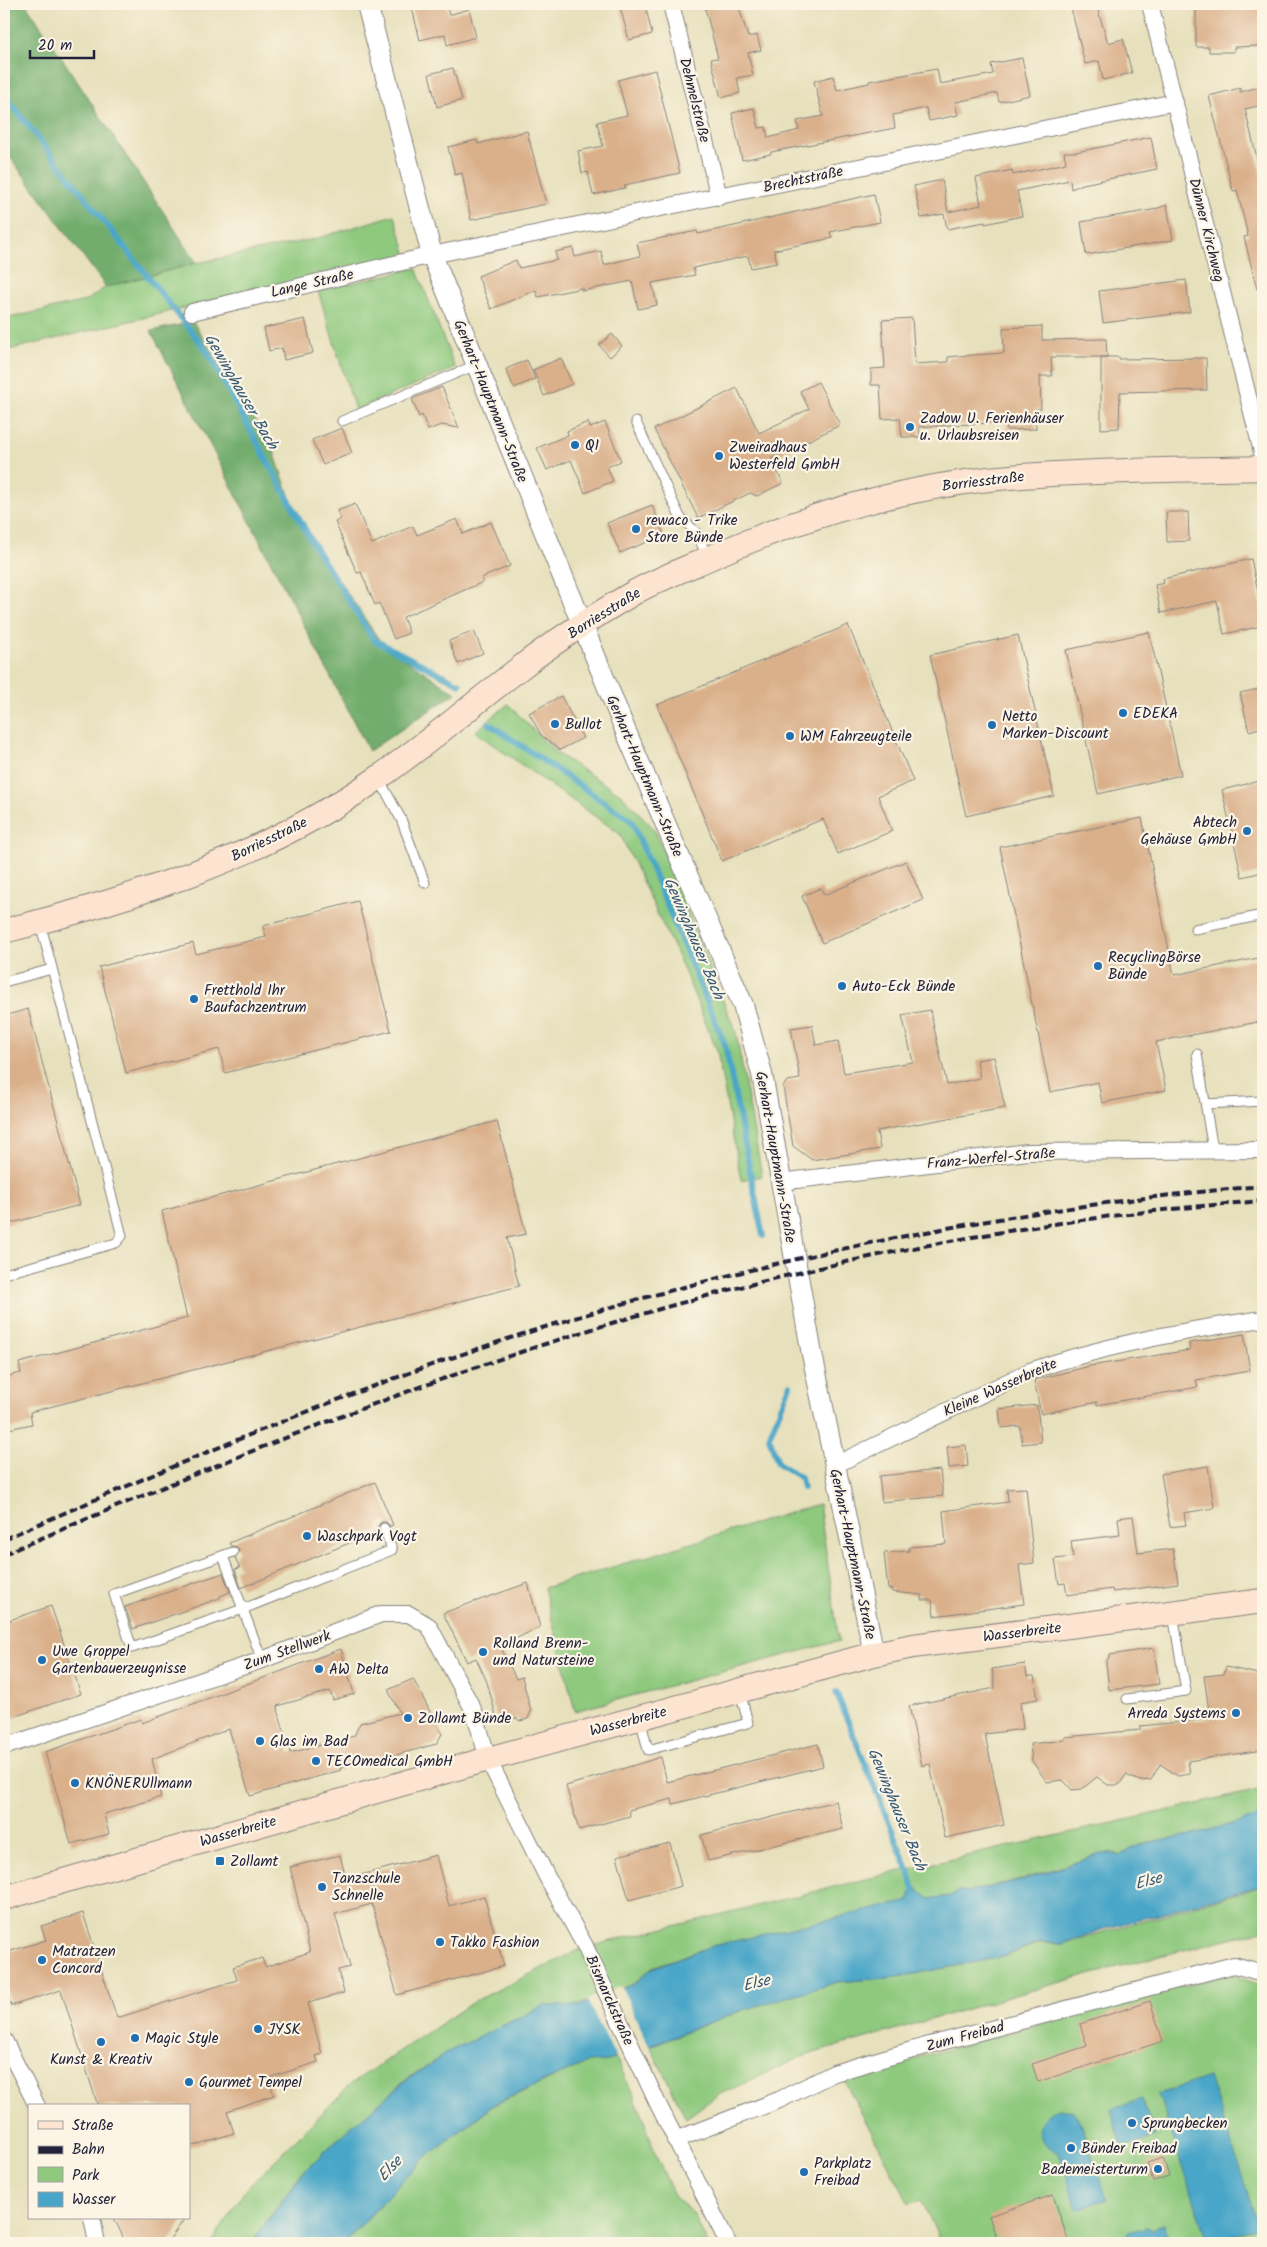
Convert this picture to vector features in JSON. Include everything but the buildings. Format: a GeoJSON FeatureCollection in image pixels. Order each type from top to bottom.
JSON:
{"type":"FeatureCollection","features":[{"type":"Feature","properties":{"kind":"main road","name":"Borriesstraße"},"geometry":{"type":"LineString","coordinates":[[4,930],[40,922],[128,897],[214,865],[298,825],[378,778],[524,665],[637,591],[757,537],[825,512],[950,484],[1019,476],[1263,468]]}},
{"type":"Feature","properties":{"kind":"main road","name":"Wasserbreite"},"geometry":{"type":"LineString","coordinates":[[4,1898],[488,1759],[874,1654],[913,1646],[1263,1601]]}},
{"type":"Feature","properties":{"kind":"street","name":"Gerhart-Hauptmann-Straße"},"geometry":{"type":"LineString","coordinates":[[367,4],[432,255],[582,626],[744,1005],[762,1074],[780,1182],[874,1654]]}},
{"type":"Feature","properties":{"kind":"street","name":"Dehmelstraße"},"geometry":{"type":"LineString","coordinates":[[671,4],[719,196]]}},
{"type":"Feature","properties":{"kind":"street","name":"Dünner Kirchweg"},"geometry":{"type":"LineString","coordinates":[[1150,4],[1263,456]]}},
{"type":"Feature","properties":{"kind":"street","name":"Brechtstraße"},"geometry":{"type":"LineString","coordinates":[[432,255],[1175,102]]}},
{"type":"Feature","properties":{"kind":"street","name":"Lange Straße"},"geometry":{"type":"LineString","coordinates":[[192,312],[432,255]]}},
{"type":"Feature","properties":{"kind":"street","name":"Franz-Werfel-Straße"},"geometry":{"type":"LineString","coordinates":[[780,1182],[1028,1152],[1263,1150]]}},
{"type":"Feature","properties":{"kind":"street","name":"Kleine Wasserbreite"},"geometry":{"type":"LineString","coordinates":[[835,1465],[1046,1365],[1100,1350],[1263,1319]]}},
{"type":"Feature","properties":{"kind":"street","name":"Zum Stellwerk"},"geometry":{"type":"LineString","coordinates":[[4,1747],[262,1660],[381,1614],[409,1614],[429,1626],[474,1711],[488,1759]]}},
{"type":"Feature","properties":{"kind":"street","name":"Bismarckstraße"},"geometry":{"type":"LineString","coordinates":[[488,1759],[547,1877],[593,1961],[657,2102],[728,2243]]}},
{"type":"Feature","properties":{"kind":"street","name":"Zum Freibad"},"geometry":{"type":"LineString","coordinates":[[676,2140],[778,2100],[834,2073],[926,2046],[1234,1965],[1263,1973]]}},
{"type":"Feature","properties":{"kind":"street"},"geometry":{"type":"LineString","coordinates":[[4,2040],[36,2104]]}},
{"type":"Feature","properties":{"kind":"street"},"geometry":{"type":"LineString","coordinates":[[92,2220],[98,2243]]}},
{"type":"Feature","properties":{"kind":"lane"},"geometry":{"type":"LineString","coordinates":[[342,421],[476,365]]}},
{"type":"Feature","properties":{"kind":"lane"},"geometry":{"type":"LineString","coordinates":[[636,422],[680,517],[696,532],[708,558]]}},
{"type":"Feature","properties":{"kind":"lane"},"geometry":{"type":"LineString","coordinates":[[378,778],[401,819],[424,884]]}},
{"type":"Feature","properties":{"kind":"lane"},"geometry":{"type":"LineString","coordinates":[[1195,929],[1263,915]]}},
{"type":"Feature","properties":{"kind":"lane"},"geometry":{"type":"LineString","coordinates":[[4,1274],[116,1243],[122,1236],[40,922]]}},
{"type":"Feature","properties":{"kind":"lane"},"geometry":{"type":"LineString","coordinates":[[4,982],[52,969]]}},
{"type":"Feature","properties":{"kind":"lane"},"geometry":{"type":"LineString","coordinates":[[1197,1054],[1213,1150]]}},
{"type":"Feature","properties":{"kind":"lane"},"geometry":{"type":"LineString","coordinates":[[1206,1104],[1263,1101]]}},
{"type":"Feature","properties":{"kind":"lane"},"geometry":{"type":"LineString","coordinates":[[233,1552],[114,1594],[132,1648],[243,1609],[392,1550],[384,1528]]}},
{"type":"Feature","properties":{"kind":"lane"},"geometry":{"type":"LineString","coordinates":[[223,1556],[262,1660]]}},
{"type":"Feature","properties":{"kind":"lane"},"geometry":{"type":"LineString","coordinates":[[1127,1699],[1186,1690],[1173,1613]]}},
{"type":"Feature","properties":{"kind":"lane"},"geometry":{"type":"LineString","coordinates":[[640,1718],[648,1750],[748,1723],[740,1690]]}},
{"type":"Feature","properties":{"kind":"green space"},"geometry":{"type":"Polygon","coordinates":[[[4,4],[26,4],[197,263],[106,287],[4,149],[4,4]]]}},
{"type":"Feature","properties":{"kind":"green space"},"geometry":{"type":"Polygon","coordinates":[[[394,215],[407,255],[4,351],[4,319],[86,301],[106,287],[197,263],[315,239],[394,215]]]}},
{"type":"Feature","properties":{"kind":"green space"},"geometry":{"type":"Polygon","coordinates":[[[416,268],[455,368],[355,410],[318,291],[416,268]]]}},
{"type":"Feature","properties":{"kind":"green space"},"geometry":{"type":"Polygon","coordinates":[[[193,322],[273,449],[293,506],[317,548],[382,644],[456,693],[369,751],[151,331],[193,322]]]}},
{"type":"Feature","properties":{"kind":"green space"},"geometry":{"type":"Polygon","coordinates":[[[508,704],[556,753],[622,795],[655,830],[736,1033],[762,1176],[741,1180],[717,1051],[683,968],[620,834],[475,732],[508,704]]]}},
{"type":"Feature","properties":{"kind":"green space"},"geometry":{"type":"Polygon","coordinates":[[[819,1504],[839,1641],[575,1711],[544,1588],[819,1504]]]}},
{"type":"Feature","properties":{"kind":"green space"},"geometry":{"type":"Polygon","coordinates":[[[1263,1789],[1263,1816],[1187,1836],[1159,1840],[1134,1847],[1121,1856],[1114,1853],[1101,1854],[1029,1877],[968,1892],[959,1890],[951,1896],[929,1899],[916,1887],[911,1893],[909,1901],[709,1947],[652,1967],[635,1983],[608,1994],[587,1947],[887,1874],[1263,1789]]]}},
{"type":"Feature","properties":{"kind":"green space"},"geometry":{"type":"Polygon","coordinates":[[[1263,1886],[1263,1930],[1089,1974],[807,2055],[718,2095],[686,2118],[650,2046],[743,2010],[837,1982],[898,1977],[1003,1957],[1040,1943],[1062,1944],[1263,1886]]]}},
{"type":"Feature","properties":{"kind":"green space"},"geometry":{"type":"Polygon","coordinates":[[[585,1947],[607,1994],[579,2005],[543,2006],[448,2052],[407,2079],[345,2132],[301,2174],[251,2243],[212,2243],[245,2190],[352,2083],[473,2002],[585,1947]]]}},
{"type":"Feature","properties":{"kind":"green space","name":"Bünder Freibad"},"geometry":{"type":"Polygon","coordinates":[[[1228,1973],[1263,1986],[1263,2243],[941,2243],[921,2199],[909,2204],[843,2078],[1228,1973]]]}},
{"type":"Feature","properties":{"kind":"green space"},"geometry":{"type":"Polygon","coordinates":[[[616,2058],[641,2111],[656,2156],[675,2197],[693,2213],[707,2243],[345,2243],[420,2162],[494,2105],[588,2062],[616,2058]]]}},
{"type":"Feature","properties":{"kind":"water","name":"Else"},"geometry":{"type":"Polygon","coordinates":[[[1263,1816],[1263,1885],[1101,1930],[1062,1944],[1040,1942],[1002,1957],[897,1977],[837,1982],[743,2010],[608,2061],[588,2062],[494,2104],[420,2162],[344,2243],[252,2243],[302,2174],[345,2132],[407,2080],[448,2052],[543,2006],[579,2006],[636,1983],[652,1968],[709,1947],[909,1901],[911,1892],[916,1888],[929,1899],[951,1896],[959,1891],[968,1892],[1029,1878],[1101,1854],[1121,1856],[1134,1847],[1159,1840],[1187,1836],[1263,1816]]]}},
{"type":"Feature","properties":{"kind":"water"},"geometry":{"type":"Polygon","coordinates":[[[1209,2077],[1259,2227],[1211,2243],[1209,2243],[1158,2094],[1209,2077]]]}},
{"type":"Feature","properties":{"kind":"water","name":"Sprungbecken"},"geometry":{"type":"Polygon","coordinates":[[[1142,2099],[1155,2137],[1123,2147],[1110,2110],[1142,2099]]]}},
{"type":"Feature","properties":{"kind":"water"},"geometry":{"type":"Polygon","coordinates":[[[1059,2109],[1073,2112],[1081,2123],[1107,2199],[1077,2209],[1059,2153],[1045,2144],[1041,2137],[1041,2124],[1044,2118],[1059,2109]]]}},
{"type":"Feature","properties":{"kind":"water"},"geometry":{"type":"Polygon","coordinates":[[[1165,2224],[1167,2236],[1157,2238],[1152,2243],[1125,2242],[1127,2234],[1131,2231],[1141,2230],[1145,2227],[1155,2229],[1157,2226],[1165,2224]]]}},
{"type":"Feature","properties":{"kind":"pier"},"geometry":{"type":"Polygon","coordinates":[[[621,1986],[650,2048],[617,2060],[587,2000],[621,1986]]]}},
{"type":"Feature","properties":{"kind":"waterway","name":"Gewinghauser Bach"},"geometry":{"type":"LineString","coordinates":[[4,95],[206,350],[316,549],[374,640],[460,684]]}},
{"type":"Feature","properties":{"kind":"waterway","name":"Gewinghauser Bach"},"geometry":{"type":"LineString","coordinates":[[488,723],[632,821],[725,1045],[763,1236]]}},
{"type":"Feature","properties":{"kind":"waterway","name":"Gewinghauser Bach"},"geometry":{"type":"LineString","coordinates":[[790,1385],[769,1437],[778,1463],[801,1478],[803,1488]]}},
{"type":"Feature","properties":{"kind":"waterway","name":"Gewinghauser Bach"},"geometry":{"type":"LineString","coordinates":[[836,1692],[909,1872],[916,1897]]}},
{"type":"Feature","properties":{"kind":"railway"},"geometry":{"type":"LineString","coordinates":[[4,1539],[197,1456],[393,1379],[526,1333],[616,1306],[707,1281],[891,1239],[1076,1207],[1169,1195],[1263,1186]]}},
{"type":"Feature","properties":{"kind":"railway"},"geometry":{"type":"LineString","coordinates":[[4,1554],[198,1473],[394,1396],[527,1350],[707,1296],[798,1273],[983,1235],[1170,1209],[1263,1201]]}},
{"type":"Feature","properties":{"kind":"place","name":"Zadow U. Ferienhäuser u. Urlaubsreisen"},"geometry":{"type":"Point","coordinates":[910,427]}},
{"type":"Feature","properties":{"kind":"place","name":"Q1"},"geometry":{"type":"Point","coordinates":[575,445]}},
{"type":"Feature","properties":{"kind":"place","name":"Zweiradhaus Westerfeld GmbH"},"geometry":{"type":"Point","coordinates":[719,456]}},
{"type":"Feature","properties":{"kind":"place","name":"rewaco - Trike Store Bünde"},"geometry":{"type":"Point","coordinates":[636,529]}},
{"type":"Feature","properties":{"kind":"place","name":"EDEKA"},"geometry":{"type":"Point","coordinates":[1123,713]}},
{"type":"Feature","properties":{"kind":"place","name":"Bullot"},"geometry":{"type":"Point","coordinates":[555,724]}},
{"type":"Feature","properties":{"kind":"place","name":"Netto Marken-Discount"},"geometry":{"type":"Point","coordinates":[992,725]}},
{"type":"Feature","properties":{"kind":"place","name":"WM Fahrzeugteile"},"geometry":{"type":"Point","coordinates":[790,736]}},
{"type":"Feature","properties":{"kind":"place","name":"Abtech Gehäuse GmbH"},"geometry":{"type":"Point","coordinates":[1247,831]}},
{"type":"Feature","properties":{"kind":"place","name":"RecyclingBörse Bünde"},"geometry":{"type":"Point","coordinates":[1098,966]}},
{"type":"Feature","properties":{"kind":"place","name":"Auto-Eck Bünde"},"geometry":{"type":"Point","coordinates":[842,986]}},
{"type":"Feature","properties":{"kind":"place","name":"Fretthold Ihr Baufachzentrum"},"geometry":{"type":"Point","coordinates":[194,999]}},
{"type":"Feature","properties":{"kind":"place","name":"Waschpark Vogt"},"geometry":{"type":"Point","coordinates":[307,1536]}},
{"type":"Feature","properties":{"kind":"place","name":"Rolland Brenn- und Natursteine"},"geometry":{"type":"Point","coordinates":[483,1652]}},
{"type":"Feature","properties":{"kind":"place","name":"Uwe Groppel Gartenbauerzeugnisse"},"geometry":{"type":"Point","coordinates":[42,1660]}},
{"type":"Feature","properties":{"kind":"place","name":"AW Delta"},"geometry":{"type":"Point","coordinates":[319,1669]}},
{"type":"Feature","properties":{"kind":"place","name":"Arreda Systems"},"geometry":{"type":"Point","coordinates":[1236,1713]}},
{"type":"Feature","properties":{"kind":"place","name":"Zollamt Bünde"},"geometry":{"type":"Point","coordinates":[408,1718]}},
{"type":"Feature","properties":{"kind":"place","name":"Glas im Bad"},"geometry":{"type":"Point","coordinates":[260,1741]}},
{"type":"Feature","properties":{"kind":"place","name":"TECOmedical GmbH"},"geometry":{"type":"Point","coordinates":[316,1761]}},
{"type":"Feature","properties":{"kind":"place","name":"KNÖNERUllmann"},"geometry":{"type":"Point","coordinates":[75,1783]}},
{"type":"Feature","properties":{"kind":"place","name":"Zollamt"},"geometry":{"type":"Point","coordinates":[220,1861]}},
{"type":"Feature","properties":{"kind":"place","name":"Tanzschule Schnelle"},"geometry":{"type":"Point","coordinates":[322,1887]}},
{"type":"Feature","properties":{"kind":"place","name":"Takko Fashion"},"geometry":{"type":"Point","coordinates":[440,1942]}},
{"type":"Feature","properties":{"kind":"place","name":"Matratzen Concord"},"geometry":{"type":"Point","coordinates":[42,1960]}},
{"type":"Feature","properties":{"kind":"place","name":"JYSK"},"geometry":{"type":"Point","coordinates":[258,2029]}},
{"type":"Feature","properties":{"kind":"place","name":"Magic Style"},"geometry":{"type":"Point","coordinates":[135,2038]}},
{"type":"Feature","properties":{"kind":"place","name":"Kunst & Kreativ"},"geometry":{"type":"Point","coordinates":[101,2042]}},
{"type":"Feature","properties":{"kind":"place","name":"Gourmet Tempel"},"geometry":{"type":"Point","coordinates":[189,2082]}},
{"type":"Feature","properties":{"kind":"place","name":"Sprungbecken"},"geometry":{"type":"Point","coordinates":[1132,2123]}},
{"type":"Feature","properties":{"kind":"place","name":"Bünder Freibad"},"geometry":{"type":"Point","coordinates":[1071,2148]}},
{"type":"Feature","properties":{"kind":"place","name":"Bademeisterturm"},"geometry":{"type":"Point","coordinates":[1158,2169]}},
{"type":"Feature","properties":{"kind":"place","name":"Parkplatz Freibad"},"geometry":{"type":"Point","coordinates":[804,2172]}}]}
